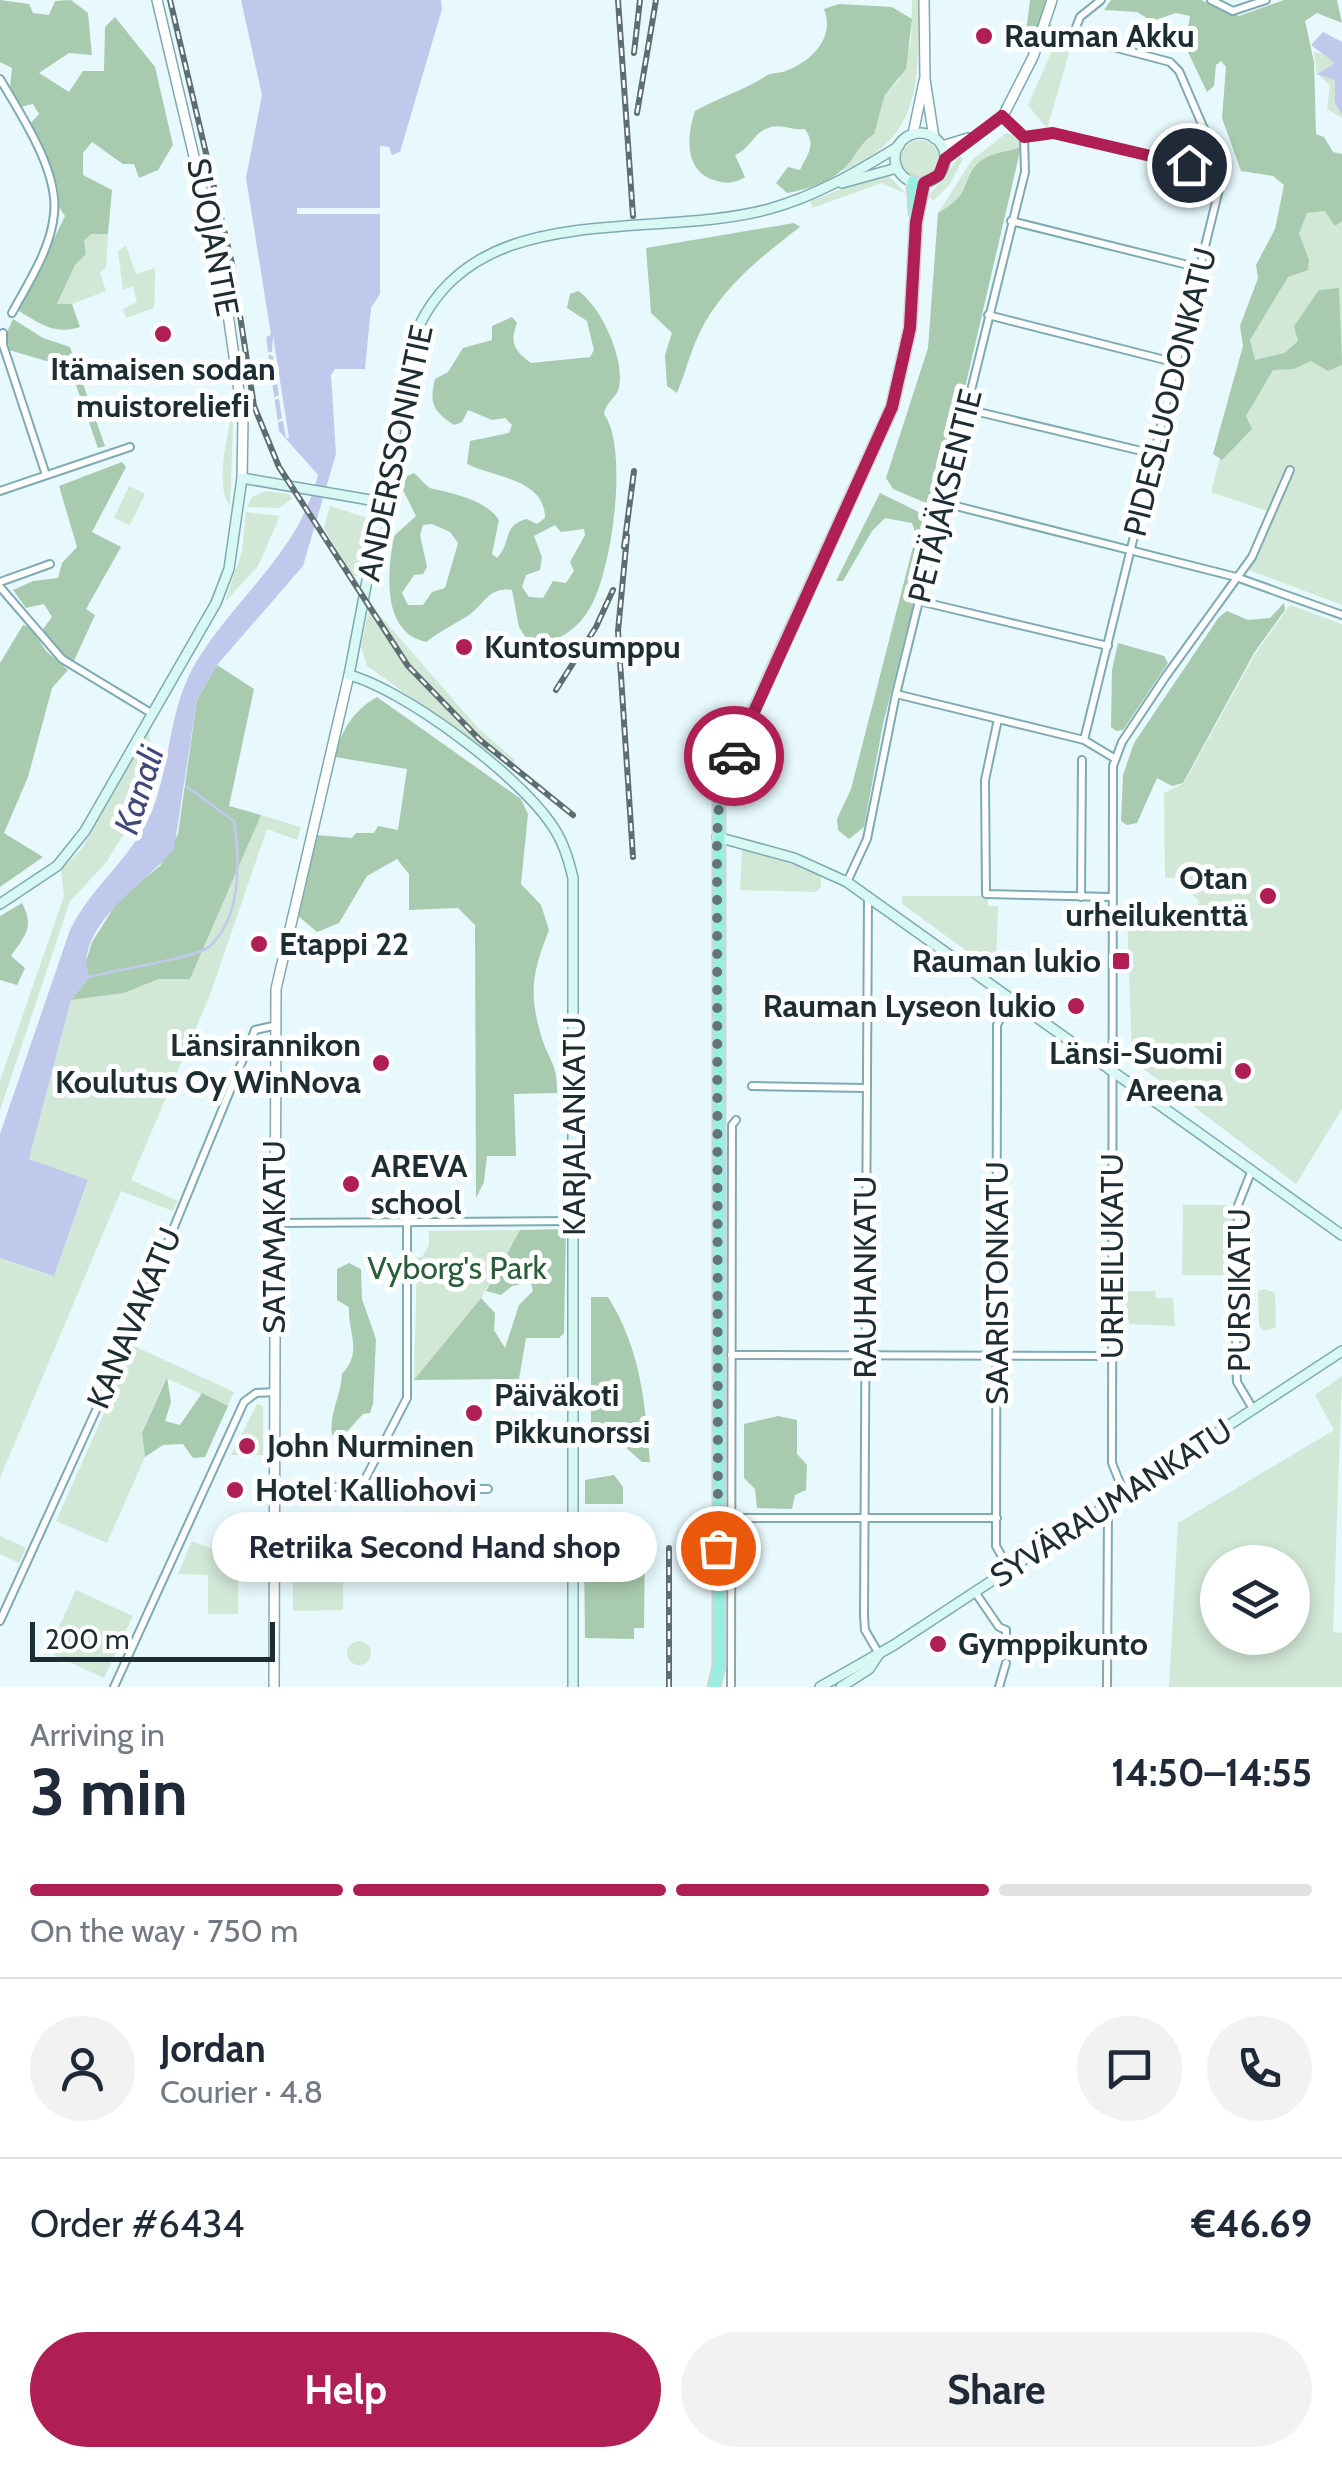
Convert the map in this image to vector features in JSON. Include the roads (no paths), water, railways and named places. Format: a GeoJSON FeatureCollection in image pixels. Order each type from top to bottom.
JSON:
{"type":"FeatureCollection","features":[{"type":"Feature","properties":{"kind":"highway"},"geometry":{"type":"LineString","coordinates":[[714,1687],[719,1666],[719,803],[730,765],[892,407],[910,328],[919,183]]}},
{"type":"Feature","properties":{"kind":"main road"},"geometry":{"type":"LineString","coordinates":[[913,134],[938,142],[945,159],[939,175],[919,183],[897,168],[898,146],[913,134]]}},
{"type":"Feature","properties":{"kind":"main road","name":"ANDERSSONINTIE"},"geometry":{"type":"LineString","coordinates":[[834,184],[898,146]]}},
{"type":"Feature","properties":{"kind":"main road","name":"ANDERSSONINTIE"},"geometry":{"type":"LineString","coordinates":[[349,675],[413,340],[430,304],[451,279],[495,248],[521,240],[768,209],[834,184],[897,168]]}},
{"type":"Feature","properties":{"kind":"main road"},"geometry":{"type":"LineString","coordinates":[[0,904],[57,866],[70,851],[224,584],[242,478],[382,502]]}},
{"type":"Feature","properties":{"kind":"main road","name":"KARJALANKATU"},"geometry":{"type":"LineString","coordinates":[[349,675],[398,693],[509,779],[548,819],[566,851],[576,917],[573,1687]]}},
{"type":"Feature","properties":{"kind":"main road"},"geometry":{"type":"LineString","coordinates":[[717,838],[794,858],[846,882],[1342,1235]]}},
{"type":"Feature","properties":{"kind":"main road","name":"SYVÄRAUMANKATU"},"geometry":{"type":"LineString","coordinates":[[820,1687],[879,1654],[1342,1352]]}},
{"type":"Feature","properties":{"kind":"main road","name":"SYVÄRAUMANKATU"},"geometry":{"type":"LineString","coordinates":[[849,1685],[869,1669],[879,1654]]}},
{"type":"Feature","properties":{"kind":"street","name":"SUOJANTIE"},"geometry":{"type":"LineString","coordinates":[[157,0],[223,278],[243,419],[242,478]]}},
{"type":"Feature","properties":{"kind":"street"},"geometry":{"type":"LineString","coordinates":[[913,134],[924,79],[924,0]]}},
{"type":"Feature","properties":{"kind":"street"},"geometry":{"type":"LineString","coordinates":[[945,159],[1002,116],[1045,29],[1052,0]]}},
{"type":"Feature","properties":{"kind":"street"},"geometry":{"type":"LineString","coordinates":[[1072,35],[1080,17],[1101,0]]}},
{"type":"Feature","properties":{"kind":"street"},"geometry":{"type":"LineString","coordinates":[[1211,0],[1233,11],[1266,0]]}},
{"type":"Feature","properties":{"kind":"street"},"geometry":{"type":"LineString","coordinates":[[1045,29],[1165,59],[1176,66],[1223,173]]}},
{"type":"Feature","properties":{"kind":"street"},"geometry":{"type":"LineString","coordinates":[[0,79],[46,172],[54,208],[40,259],[12,314]]}},
{"type":"Feature","properties":{"kind":"street"},"geometry":{"type":"LineString","coordinates":[[924,79],[938,142],[971,138]]}},
{"type":"Feature","properties":{"kind":"street"},"geometry":{"type":"LineString","coordinates":[[1002,116],[1024,137],[1053,133],[1223,173]]}},
{"type":"Feature","properties":{"kind":"street","name":"PETÄJÄKSENTIE"},"geometry":{"type":"LineString","coordinates":[[846,882],[868,838],[872,795],[1025,172],[1024,137]]}},
{"type":"Feature","properties":{"kind":"street","name":"PIDESLUODONKATU"},"geometry":{"type":"LineString","coordinates":[[1084,740],[1223,173]]}},
{"type":"Feature","properties":{"kind":"street"},"geometry":{"type":"LineString","coordinates":[[1011,222],[1200,268]]}},
{"type":"Feature","properties":{"kind":"street"},"geometry":{"type":"LineString","coordinates":[[988,315],[1177,363]]}},
{"type":"Feature","properties":{"kind":"street"},"geometry":{"type":"LineString","coordinates":[[4,333],[2,345],[46,475]]}},
{"type":"Feature","properties":{"kind":"street"},"geometry":{"type":"LineString","coordinates":[[966,410],[1154,454]]}},
{"type":"Feature","properties":{"kind":"street"},"geometry":{"type":"LineString","coordinates":[[0,491],[130,447]]}},
{"type":"Feature","properties":{"kind":"street"},"geometry":{"type":"LineString","coordinates":[[896,694],[1084,740],[1114,758],[1252,557],[1290,470]]}},
{"type":"Feature","properties":{"kind":"street"},"geometry":{"type":"LineString","coordinates":[[944,503],[1236,577],[1342,615]]}},
{"type":"Feature","properties":{"kind":"street"},"geometry":{"type":"LineString","coordinates":[[50,564],[0,584],[62,659],[150,713]]}},
{"type":"Feature","properties":{"kind":"street"},"geometry":{"type":"LineString","coordinates":[[919,601],[1108,646]]}},
{"type":"Feature","properties":{"kind":"street","name":"SATAMAKATU"},"geometry":{"type":"LineString","coordinates":[[274,1687],[276,989],[349,675]]}},
{"type":"Feature","properties":{"kind":"street"},"geometry":{"type":"LineString","coordinates":[[998,719],[985,780],[986,894],[1111,897]]}},
{"type":"Feature","properties":{"kind":"street","name":"URHEILUKATU"},"geometry":{"type":"LineString","coordinates":[[1114,758],[1112,1463],[1124,1493]]}},
{"type":"Feature","properties":{"kind":"street"},"geometry":{"type":"LineString","coordinates":[[1081,897],[1082,760]]}},
{"type":"Feature","properties":{"kind":"street","name":"RAUHANKATU"},"geometry":{"type":"LineString","coordinates":[[868,896],[864,1616],[865,1630],[879,1654]]}},
{"type":"Feature","properties":{"kind":"street","name":"SAARISTONKATU"},"geometry":{"type":"LineString","coordinates":[[1009,1569],[996,1546],[997,1025],[1011,998]]}},
{"type":"Feature","properties":{"kind":"street","name":"KANAVAKATU"},"geometry":{"type":"LineString","coordinates":[[0,1620],[123,1351],[255,1030],[274,1026]]}},
{"type":"Feature","properties":{"kind":"street"},"geometry":{"type":"LineString","coordinates":[[752,1086],[864,1088]]}},
{"type":"Feature","properties":{"kind":"street"},"geometry":{"type":"LineString","coordinates":[[731,1687],[732,1125],[736,1120]]}},
{"type":"Feature","properties":{"kind":"street","name":"PURSIKATU"},"geometry":{"type":"LineString","coordinates":[[1253,1169],[1240,1192],[1238,1205],[1236,1357],[1237,1382],[1254,1410]]}},
{"type":"Feature","properties":{"kind":"street"},"geometry":{"type":"LineString","coordinates":[[361,1487],[406,1398],[407,1220]]}},
{"type":"Feature","properties":{"kind":"street"},"geometry":{"type":"LineString","coordinates":[[275,1223],[574,1221]]}},
{"type":"Feature","properties":{"kind":"street"},"geometry":{"type":"LineString","coordinates":[[731,1355],[1112,1356]]}},
{"type":"Feature","properties":{"kind":"street"},"geometry":{"type":"LineString","coordinates":[[114,1687],[244,1402],[256,1393],[275,1392]]}},
{"type":"Feature","properties":{"kind":"street"},"geometry":{"type":"LineString","coordinates":[[274,1486],[488,1489]]}},
{"type":"Feature","properties":{"kind":"street"},"geometry":{"type":"LineString","coordinates":[[1107,1687],[1108,1505]]}},
{"type":"Feature","properties":{"kind":"street"},"geometry":{"type":"LineString","coordinates":[[731,1518],[997,1518]]}},
{"type":"Feature","properties":{"kind":"street"},"geometry":{"type":"LineString","coordinates":[[975,1592],[999,1627],[1006,1630],[1006,1641]]}},
{"type":"Feature","properties":{"kind":"street"},"geometry":{"type":"LineString","coordinates":[[999,1687],[1006,1663]]}},
{"type":"Feature","properties":{"kind":"street"},"geometry":{"type":"LineString","coordinates":[[845,1671],[849,1685]]}},
{"type":"Feature","properties":{"kind":"water"},"geometry":{"type":"Polygon","coordinates":[[[241,0],[441,0],[442,9],[400,152],[392,155],[389,147],[380,146],[380,294],[371,308],[365,369],[335,369],[331,375],[336,454],[303,566],[217,665],[197,700],[174,849],[102,923],[87,958],[89,977],[71,1000],[29,1159],[88,1180],[54,1276],[0,1258],[0,1134],[70,930],[89,899],[134,843],[152,811],[188,677],[214,635],[297,528],[318,475],[279,431],[266,337],[271,335],[246,178],[262,95],[241,0]]]}},
{"type":"Feature","properties":{"kind":"water"},"geometry":{"type":"Polygon","coordinates":[[[1323,32],[1342,42],[1342,115],[1335,103],[1335,80],[1317,74],[1335,63],[1311,45],[1323,32]]]}},
{"type":"Feature","properties":{"kind":"waterway"},"geometry":{"type":"LineString","coordinates":[[90,977],[202,950],[210,946],[228,920],[236,888],[234,821],[187,787]]}},
{"type":"Feature","properties":{"kind":"railway"},"geometry":{"type":"LineString","coordinates":[[170,0],[232,264],[254,406],[279,467],[408,666],[480,740],[573,815]]}},
{"type":"Feature","properties":{"kind":"railway"},"geometry":{"type":"LineString","coordinates":[[618,0],[633,216]]}},
{"type":"Feature","properties":{"kind":"railway"},"geometry":{"type":"LineString","coordinates":[[634,53],[640,0]]}},
{"type":"Feature","properties":{"kind":"railway"},"geometry":{"type":"LineString","coordinates":[[637,113],[656,0]]}},
{"type":"Feature","properties":{"kind":"railway"},"geometry":{"type":"LineString","coordinates":[[624,547],[634,471]]}},
{"type":"Feature","properties":{"kind":"railway"},"geometry":{"type":"LineString","coordinates":[[627,536],[618,631],[633,857]]}},
{"type":"Feature","properties":{"kind":"railway"},"geometry":{"type":"LineString","coordinates":[[556,690],[596,627],[613,590]]}},
{"type":"Feature","properties":{"kind":"railway"},"geometry":{"type":"LineString","coordinates":[[669,1548],[669,1687]]}},
{"type":"Feature","properties":{"kind":"place","name":"Rauman Akku"},"geometry":{"type":"Point","coordinates":[984,36]}},
{"type":"Feature","properties":{"kind":"place","name":"Itämaisen sodan muistoreliefi"},"geometry":{"type":"Point","coordinates":[163,334]}},
{"type":"Feature","properties":{"kind":"place","name":"Kuntosumppu"},"geometry":{"type":"Point","coordinates":[464,647]}},
{"type":"Feature","properties":{"kind":"place","name":"Otan urheilukenttä"},"geometry":{"type":"Point","coordinates":[1268,896]}},
{"type":"Feature","properties":{"kind":"place","name":"Etappi 22"},"geometry":{"type":"Point","coordinates":[259,944]}},
{"type":"Feature","properties":{"kind":"place","name":"Rauman lukio"},"geometry":{"type":"Point","coordinates":[1121,961]}},
{"type":"Feature","properties":{"kind":"place","name":"Rauman Lyseon lukio"},"geometry":{"type":"Point","coordinates":[1076,1006]}},
{"type":"Feature","properties":{"kind":"place","name":"Länsirannikon Koulutus Oy WinNova"},"geometry":{"type":"Point","coordinates":[381,1063]}},
{"type":"Feature","properties":{"kind":"place","name":"Länsi-Suomi Areena"},"geometry":{"type":"Point","coordinates":[1243,1071]}},
{"type":"Feature","properties":{"kind":"place","name":"AREVA school"},"geometry":{"type":"Point","coordinates":[351,1184]}},
{"type":"Feature","properties":{"kind":"place","name":"Päiväkoti Pikkunorssi"},"geometry":{"type":"Point","coordinates":[474,1413]}},
{"type":"Feature","properties":{"kind":"place","name":"John Nurminen"},"geometry":{"type":"Point","coordinates":[247,1446]}},
{"type":"Feature","properties":{"kind":"place","name":"Hotel Kalliohovi"},"geometry":{"type":"Point","coordinates":[235,1490]}},
{"type":"Feature","properties":{"kind":"place","name":"Retriika Second Hand shop"},"geometry":{"type":"Point","coordinates":[718,1548]}},
{"type":"Feature","properties":{"kind":"place","name":"Gymppikunto"},"geometry":{"type":"Point","coordinates":[938,1644]}},
{"type":"Feature","properties":{"kind":"water label","name":"Kanali"},"geometry":{"type":"Point","coordinates":[139,790]}},
{"type":"Feature","properties":{"kind":"park label","name":"Vyborg's Park"},"geometry":{"type":"Point","coordinates":[457,1268]}}]}
